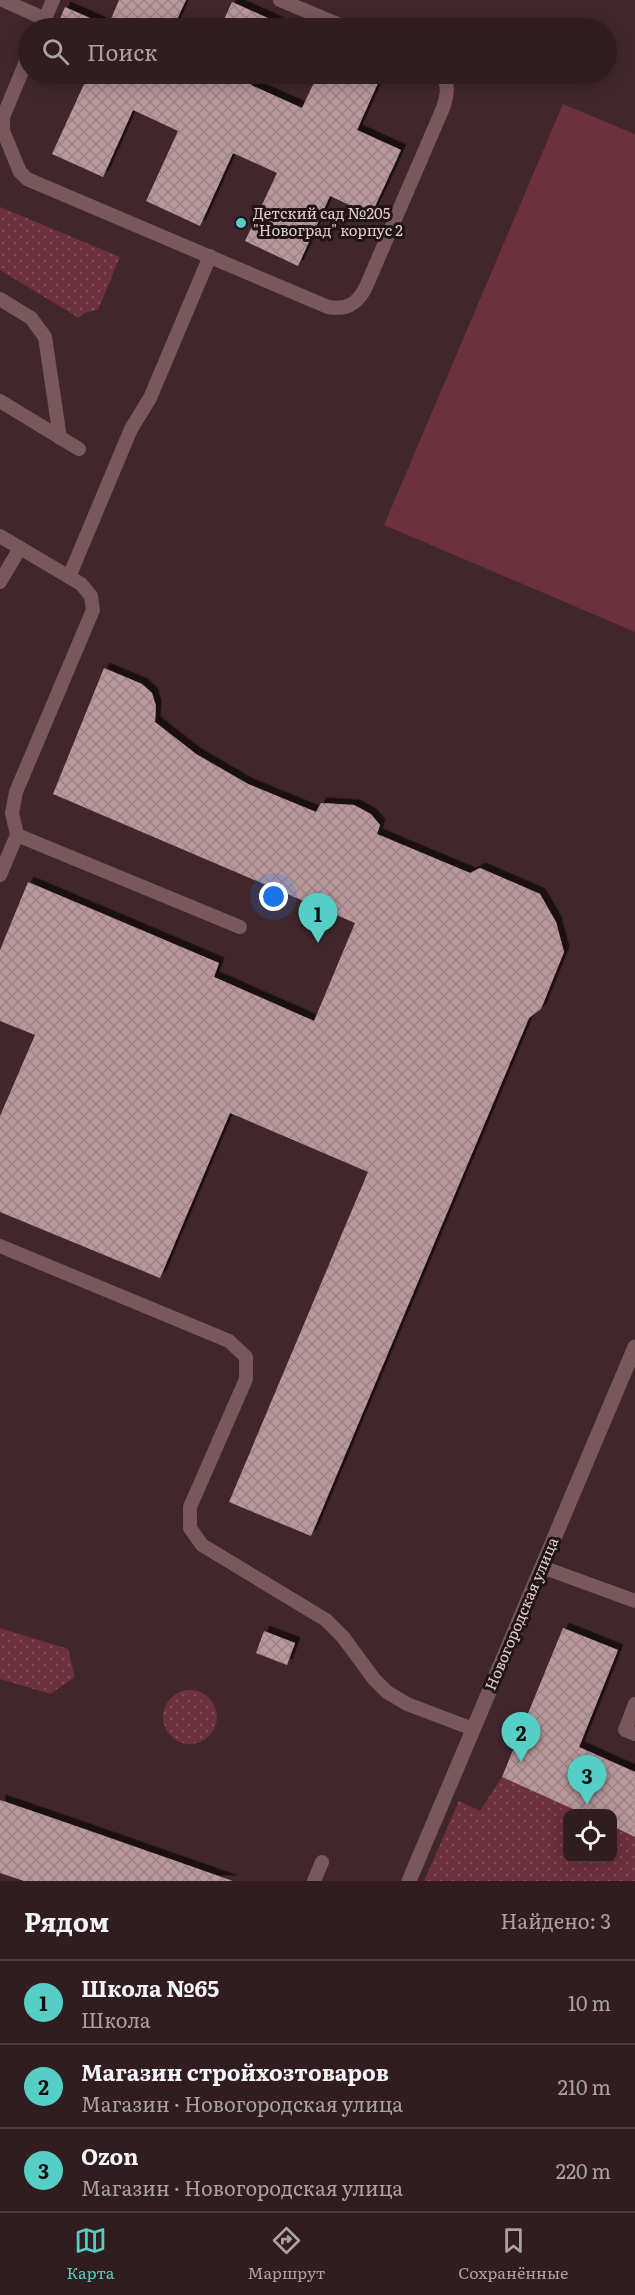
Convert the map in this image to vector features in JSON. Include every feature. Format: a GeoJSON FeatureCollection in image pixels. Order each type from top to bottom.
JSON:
{"type":"FeatureCollection","features":[{"type":"Feature","properties":{"kind":"street","name":"Новогородская улица"},"geometry":{"type":"LineString","coordinates":[[409,1881],[635,1347]]}},
{"type":"Feature","properties":{"kind":"lane"},"geometry":{"type":"LineString","coordinates":[[3,0],[33,18]]}},
{"type":"Feature","properties":{"kind":"lane"},"geometry":{"type":"LineString","coordinates":[[46,18],[53,0]]}},
{"type":"Feature","properties":{"kind":"lane"},"geometry":{"type":"LineString","coordinates":[[280,0],[323,18]]}},
{"type":"Feature","properties":{"kind":"lane"},"geometry":{"type":"LineString","coordinates":[[18,81],[3,117],[3,131],[20,172],[27,179],[328,307],[339,309],[359,300],[443,108],[448,92],[447,84]]}},
{"type":"Feature","properties":{"kind":"lane"},"geometry":{"type":"LineString","coordinates":[[69,577],[131,429],[150,398],[210,256]]}},
{"type":"Feature","properties":{"kind":"lane"},"geometry":{"type":"LineString","coordinates":[[0,299],[31,318],[45,337],[60,438]]}},
{"type":"Feature","properties":{"kind":"lane"},"geometry":{"type":"LineString","coordinates":[[0,401],[79,449]]}},
{"type":"Feature","properties":{"kind":"lane"},"geometry":{"type":"LineString","coordinates":[[0,536],[81,584],[92,596],[93,610],[16,792],[12,813],[17,834],[0,875]]}},
{"type":"Feature","properties":{"kind":"lane"},"geometry":{"type":"LineString","coordinates":[[0,582],[20,548]]}},
{"type":"Feature","properties":{"kind":"lane"},"geometry":{"type":"LineString","coordinates":[[17,834],[240,927]]}},
{"type":"Feature","properties":{"kind":"lane"},"geometry":{"type":"LineString","coordinates":[[0,1246],[229,1341],[246,1357],[246,1379],[190,1507],[190,1528],[202,1545],[326,1620],[343,1637],[374,1679],[387,1692],[407,1704],[473,1729]]}},
{"type":"Feature","properties":{"kind":"lane"},"geometry":{"type":"LineString","coordinates":[[542,1567],[635,1601]]}},
{"type":"Feature","properties":{"kind":"lane"},"geometry":{"type":"LineString","coordinates":[[635,1704],[625,1730],[635,1734]]}},
{"type":"Feature","properties":{"kind":"lane"},"geometry":{"type":"LineString","coordinates":[[314,1881],[322,1862]]}},
{"type":"Feature","properties":{"kind":"shaded area"},"geometry":{"type":"Polygon","coordinates":[[[563,104],[635,134],[635,632],[384,525],[563,104]]]}},
{"type":"Feature","properties":{"kind":"shaded area"},"geometry":{"type":"Polygon","coordinates":[[[0,207],[120,257],[98,310],[84,313],[79,318],[0,270],[0,207]]]}},
{"type":"Feature","properties":{"kind":"shaded area"},"geometry":{"type":"Polygon","coordinates":[[[0,1628],[68,1649],[75,1677],[50,1694],[0,1679],[0,1628]]]}},
{"type":"Feature","properties":{"kind":"shaded area"},"geometry":{"type":"Polygon","coordinates":[[[190,1690],[200,1692],[209,1698],[215,1707],[217,1717],[215,1727],[209,1736],[200,1742],[190,1744],[180,1742],[171,1736],[165,1727],[163,1717],[165,1707],[171,1698],[180,1692],[190,1690]]]}},
{"type":"Feature","properties":{"kind":"shaded area"},"geometry":{"type":"Polygon","coordinates":[[[502,1777],[575,1809],[563,1809],[563,1863],[617,1863],[617,1828],[635,1837],[635,1881],[424,1881],[459,1801],[480,1811],[502,1777]]]}},
{"type":"Feature","properties":{"kind":"building"},"geometry":{"type":"Polygon","coordinates":[[[119,0],[186,0],[178,18],[111,18],[119,0]]]}},
{"type":"Feature","properties":{"kind":"building"},"geometry":{"type":"Polygon","coordinates":[[[232,2],[268,18],[225,18],[232,2]]]}},
{"type":"Feature","properties":{"kind":"building"},"geometry":{"type":"Polygon","coordinates":[[[65,7],[90,18],[60,18],[65,7]]]}},
{"type":"Feature","properties":{"kind":"building"},"geometry":{"type":"Polygon","coordinates":[[[84,84],[251,84],[302,108],[313,84],[378,84],[357,130],[401,150],[371,215],[330,196],[298,266],[245,241],[277,173],[233,153],[200,226],[146,201],[178,131],[133,110],[103,177],[52,154],[84,84]]]}},
{"type":"Feature","properties":{"kind":"building"},"geometry":{"type":"Polygon","coordinates":[[[104,668],[142,684],[152,693],[156,706],[155,722],[196,754],[248,784],[316,812],[321,803],[354,805],[371,814],[380,825],[377,834],[470,873],[480,868],[540,894],[556,922],[564,952],[541,1009],[529,1018],[311,1536],[229,1502],[368,1172],[230,1113],[160,1278],[0,1212],[0,1116],[35,1035],[0,1021],[0,950],[28,882],[219,963],[214,977],[314,1021],[355,923],[53,794],[104,668]]]}},
{"type":"Feature","properties":{"kind":"building"},"geometry":{"type":"Polygon","coordinates":[[[563,1628],[618,1650],[579,1747],[635,1772],[635,1837],[617,1828],[617,1809],[573,1809],[502,1777],[563,1628]]]}},
{"type":"Feature","properties":{"kind":"building"},"geometry":{"type":"Polygon","coordinates":[[[264,1631],[295,1643],[287,1665],[256,1653],[264,1631]]]}},
{"type":"Feature","properties":{"kind":"building"},"geometry":{"type":"Polygon","coordinates":[[[0,1800],[233,1881],[24,1881],[0,1873],[0,1800]]]}},
{"type":"Feature","properties":{"kind":"place","name":"Детский сад №205 \"Новоград\" корпус 2"},"geometry":{"type":"Point","coordinates":[241,223]}},
{"type":"Feature","properties":{"kind":"place","name":"Школа №65"},"geometry":{"type":"Point","coordinates":[318,943]}},
{"type":"Feature","properties":{"kind":"place","name":"Магазин стройхозтоваров"},"geometry":{"type":"Point","coordinates":[521,1762]}},
{"type":"Feature","properties":{"kind":"place","name":"Ozon"},"geometry":{"type":"Point","coordinates":[587,1805]}}]}
